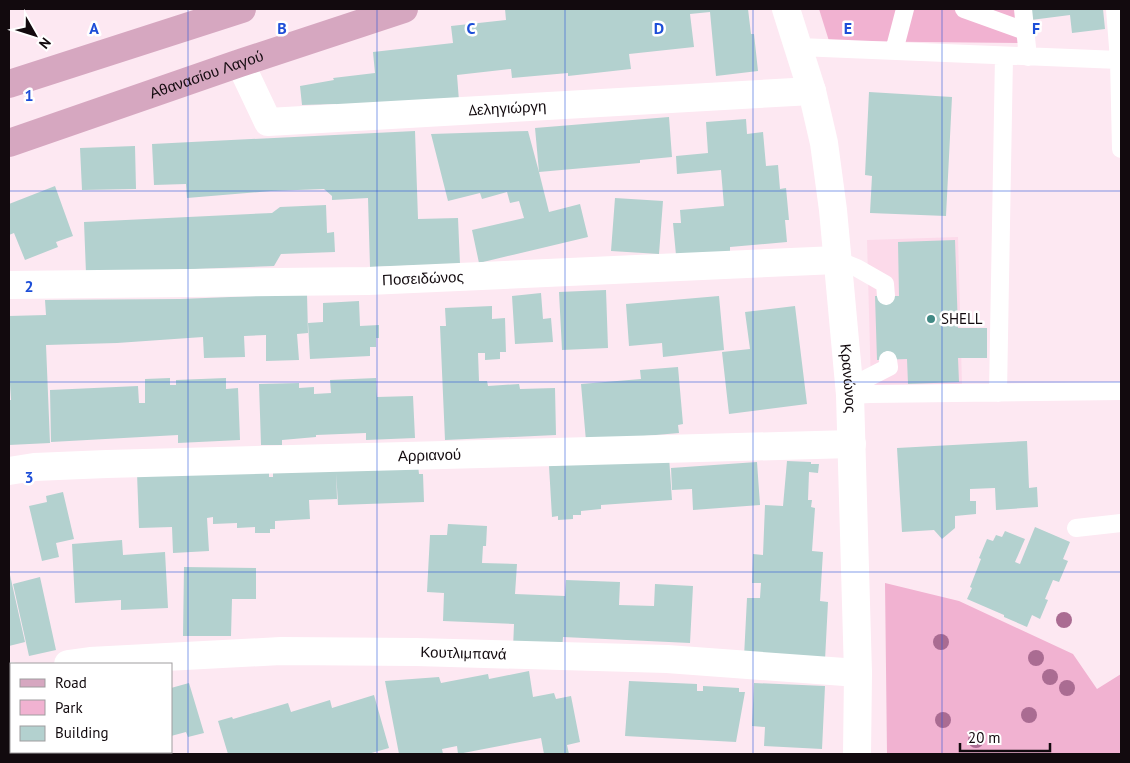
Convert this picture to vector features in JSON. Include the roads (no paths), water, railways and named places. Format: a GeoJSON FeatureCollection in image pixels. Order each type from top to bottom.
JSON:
{"type":"FeatureCollection","features":[{"type":"Feature","properties":{"kind":"main road"},"geometry":{"type":"LineString","coordinates":[[9,84],[242,9]]}},
{"type":"Feature","properties":{"kind":"main road","name":"Αθανασίου Λαγού"},"geometry":{"type":"LineString","coordinates":[[9,144],[240,62],[404,9]]}},
{"type":"Feature","properties":{"kind":"street","name":"Κρανώνος"},"geometry":{"type":"LineString","coordinates":[[786,9],[800,47],[812,91],[824,143],[833,210],[850,391],[858,673],[857,754]]}},
{"type":"Feature","properties":{"kind":"street","name":"Δεληγιώργη"},"geometry":{"type":"LineString","coordinates":[[240,62],[268,122],[812,91]]}},
{"type":"Feature","properties":{"kind":"street","name":"Ποσειδώνος"},"geometry":{"type":"LineString","coordinates":[[9,285],[368,281],[837,260]]}},
{"type":"Feature","properties":{"kind":"street","name":"Αρριανού"},"geometry":{"type":"LineString","coordinates":[[9,471],[34,467],[127,463],[852,444]]}},
{"type":"Feature","properties":{"kind":"street","name":"Κουτλιμπανά"},"geometry":{"type":"LineString","coordinates":[[79,663],[281,651],[416,652],[667,659],[858,673]]}},
{"type":"Feature","properties":{"kind":"lane"},"geometry":{"type":"LineString","coordinates":[[894,51],[906,9]]}},
{"type":"Feature","properties":{"kind":"lane"},"geometry":{"type":"LineString","coordinates":[[964,9],[1025,31]]}},
{"type":"Feature","properties":{"kind":"lane"},"geometry":{"type":"LineString","coordinates":[[1023,9],[1028,57]]}},
{"type":"Feature","properties":{"kind":"lane"},"geometry":{"type":"LineString","coordinates":[[1115,9],[1119,60],[1121,149]]}},
{"type":"Feature","properties":{"kind":"lane"},"geometry":{"type":"LineString","coordinates":[[800,47],[1119,60]]}},
{"type":"Feature","properties":{"kind":"lane"},"geometry":{"type":"LineString","coordinates":[[998,392],[1004,56]]}},
{"type":"Feature","properties":{"kind":"lane"},"geometry":{"type":"LineString","coordinates":[[837,260],[857,268],[885,284],[886,296]]}},
{"type":"Feature","properties":{"kind":"lane"},"geometry":{"type":"LineString","coordinates":[[850,391],[889,367],[888,360]]}},
{"type":"Feature","properties":{"kind":"lane"},"geometry":{"type":"LineString","coordinates":[[850,391],[870,394],[1121,391]]}},
{"type":"Feature","properties":{"kind":"lane"},"geometry":{"type":"LineString","coordinates":[[1076,528],[1121,524]]}},
{"type":"Feature","properties":{"kind":"place","name":"SHELL"},"geometry":{"type":"Point","coordinates":[931,319]}}]}
